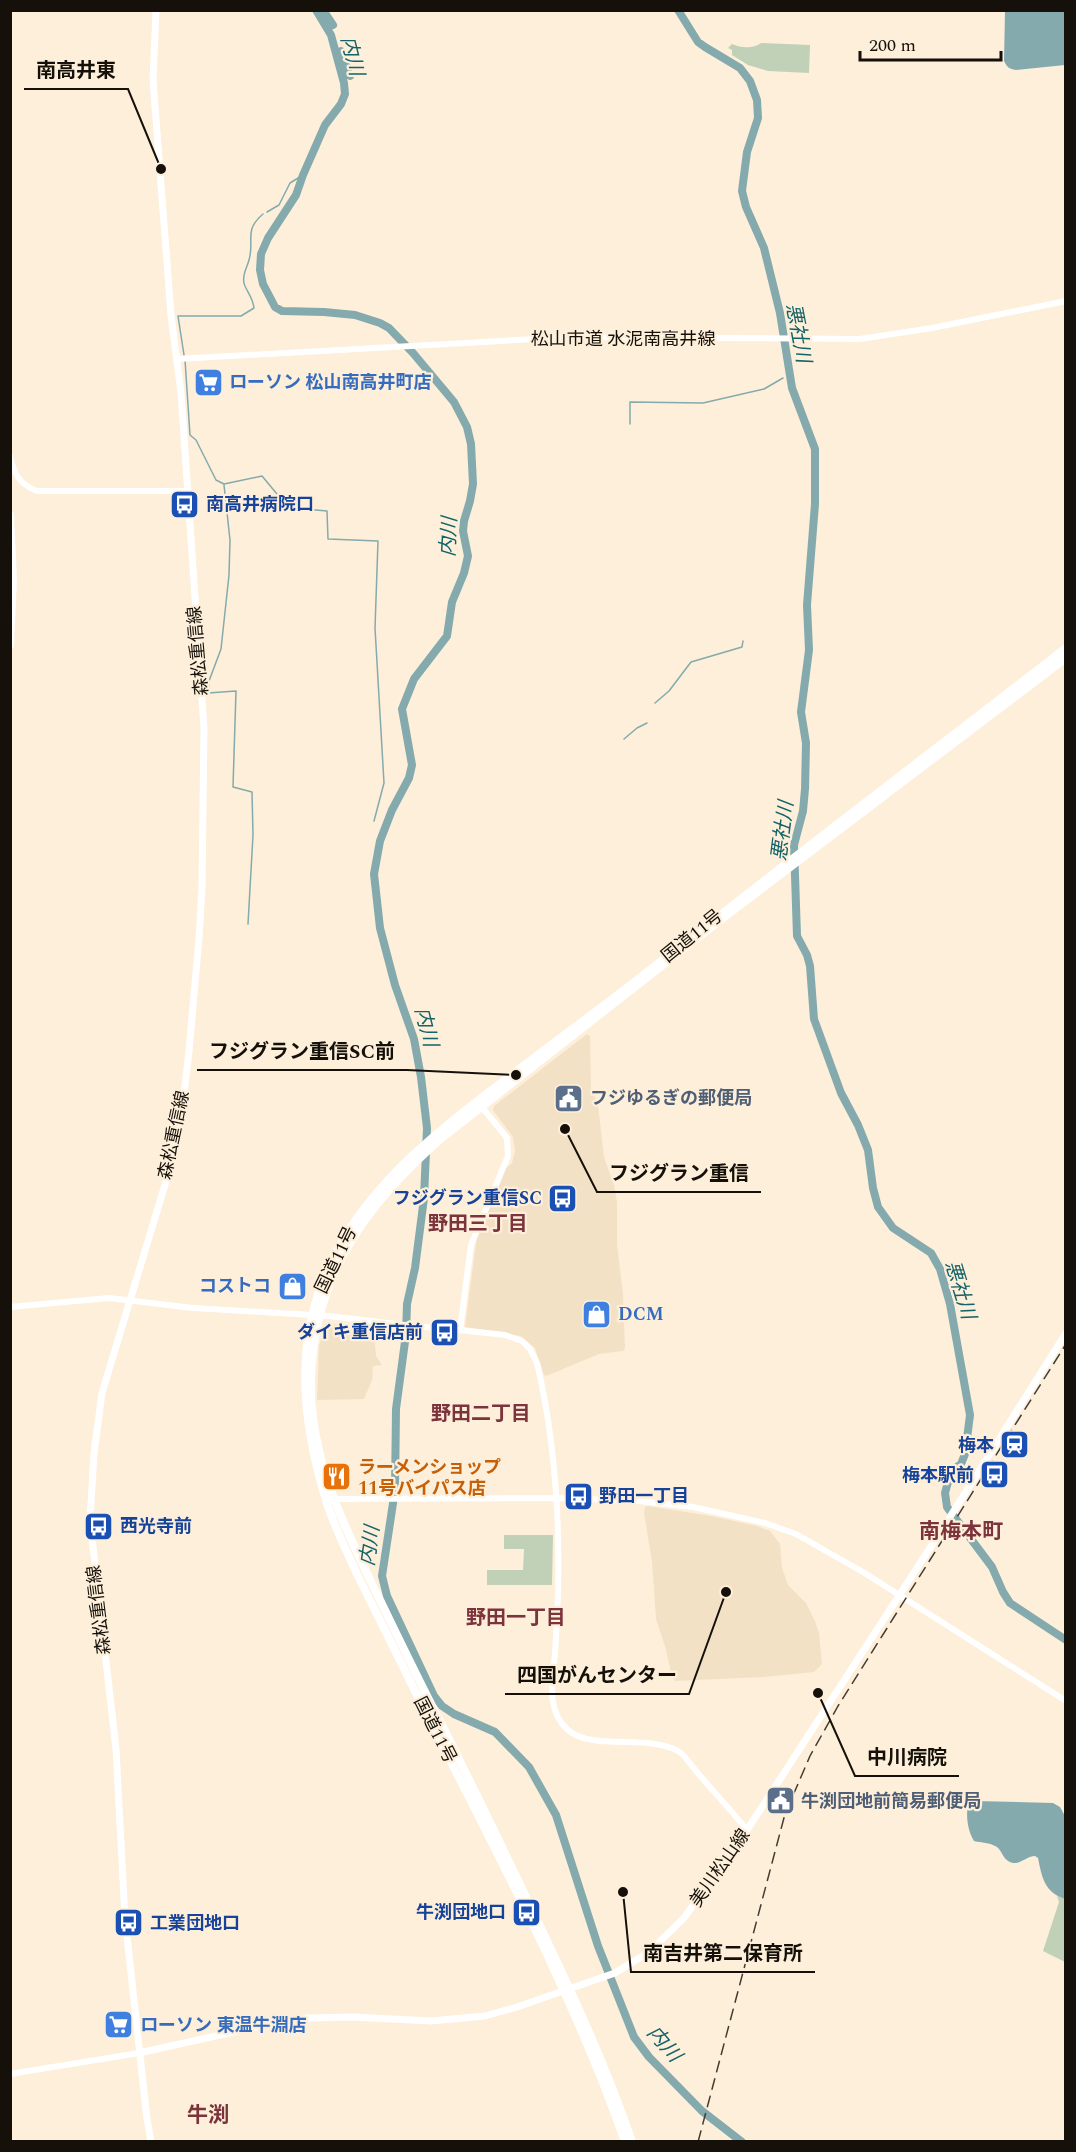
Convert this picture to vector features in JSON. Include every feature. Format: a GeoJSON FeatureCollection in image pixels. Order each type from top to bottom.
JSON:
{"type":"FeatureCollection","features":[{"type":"Feature","properties":{"kind":"highway"},"geometry":{"type":"LineString","coordinates":[[10,515],[13,579],[10,645]]}},
{"type":"Feature","properties":{"kind":"highway","name":"国道11号"},"geometry":{"type":"LineString","coordinates":[[801,855],[1065,648]]}},
{"type":"Feature","properties":{"kind":"highway","name":"国道11号"},"geometry":{"type":"LineString","coordinates":[[632,2142],[601,2058],[530,1921],[345,1548],[308,1430],[305,1406],[305,1360],[324,1279],[336,1253],[363,1210],[442,1133],[790,863],[1065,658]]}},
{"type":"Feature","properties":{"kind":"highway","name":"国道11号"},"geometry":{"type":"LineString","coordinates":[[442,1133],[481,1106],[790,863]]}},
{"type":"Feature","properties":{"kind":"highway","name":"国道11号"},"geometry":{"type":"LineString","coordinates":[[575,2009],[625,2142]]}},
{"type":"Feature","properties":{"kind":"main road","name":"森松重信線"},"geometry":{"type":"LineString","coordinates":[[152,2142],[139,2053],[125,1918],[116,1749],[90,1520],[94,1453],[102,1393],[174,1155],[180,1128],[190,1045],[202,888],[204,728],[181,393],[171,315],[153,80],[156,10]]}},
{"type":"Feature","properties":{"kind":"main road","name":"美川松山線"},"geometry":{"type":"LineString","coordinates":[[139,2053],[283,2021],[308,2018],[352,2017],[431,2021],[485,2016],[615,1973],[649,1953],[684,1918],[747,1830],[944,1528],[1065,1333]]}},
{"type":"Feature","properties":{"kind":"street","name":"松山市道 水泥南高井線"},"geometry":{"type":"LineString","coordinates":[[177,359],[572,337],[860,339],[881,337],[1065,301]]}},
{"type":"Feature","properties":{"kind":"street"},"geometry":{"type":"LineString","coordinates":[[10,456],[17,477],[22,484],[37,491],[187,491]]}},
{"type":"Feature","properties":{"kind":"street"},"geometry":{"type":"LineString","coordinates":[[460,1330],[471,1245],[508,1156],[507,1138],[481,1106]]}},
{"type":"Feature","properties":{"kind":"street"},"geometry":{"type":"LineString","coordinates":[[10,1307],[87,1299],[129,1299],[193,1308],[316,1316],[460,1330],[512,1337],[522,1341],[530,1349],[537,1363],[554,1455],[558,1612],[552,1702],[558,1720],[569,1731],[582,1737],[663,1745],[680,1752],[747,1830]]}},
{"type":"Feature","properties":{"kind":"street"},"geometry":{"type":"LineString","coordinates":[[329,1499],[555,1498],[669,1503],[730,1514],[796,1534],[863,1572],[1065,1701]]}},
{"type":"Feature","properties":{"kind":"street"},"geometry":{"type":"LineString","coordinates":[[10,2074],[139,2053]]}},
{"type":"Feature","properties":{"kind":"shaded area"},"geometry":{"type":"Polygon","coordinates":[[[587,1034],[590,1036],[591,1088],[598,1105],[604,1157],[614,1185],[617,1202],[617,1244],[623,1295],[625,1348],[623,1351],[599,1354],[546,1376],[535,1348],[521,1336],[465,1327],[477,1236],[505,1169],[512,1163],[515,1151],[513,1137],[493,1110],[494,1106],[587,1034]]]}},
{"type":"Feature","properties":{"kind":"shaded area"},"geometry":{"type":"Polygon","coordinates":[[[333,1324],[368,1328],[374,1333],[376,1356],[382,1365],[373,1366],[372,1380],[364,1399],[317,1400],[319,1346],[325,1326],[333,1324]]]}},
{"type":"Feature","properties":{"kind":"shaded area"},"geometry":{"type":"Polygon","coordinates":[[[645,1507],[711,1516],[770,1531],[780,1544],[782,1568],[788,1585],[806,1603],[815,1621],[819,1633],[822,1664],[814,1672],[675,1681],[656,1619],[652,1561],[644,1513],[645,1507]]]}},
{"type":"Feature","properties":{"kind":"green space"},"geometry":{"type":"Polygon","coordinates":[[[761,43],[810,45],[809,73],[768,71],[748,65],[732,55],[732,50],[728,48],[732,44],[747,47],[761,43]]]}},
{"type":"Feature","properties":{"kind":"green space"},"geometry":{"type":"Polygon","coordinates":[[[504,1535],[553,1535],[552,1585],[487,1585],[487,1570],[523,1570],[524,1549],[504,1549],[504,1535]]]}},
{"type":"Feature","properties":{"kind":"green space"},"geometry":{"type":"Polygon","coordinates":[[[1057,1896],[1065,1899],[1065,1962],[1043,1951],[1059,1902],[1057,1896]]]}},
{"type":"Feature","properties":{"kind":"water"},"geometry":{"type":"Polygon","coordinates":[[[1005,11],[1065,11],[1065,65],[1016,70],[1008,67],[1004,61],[1005,11]]]}},
{"type":"Feature","properties":{"kind":"water"},"geometry":{"type":"Polygon","coordinates":[[[974,1801],[1053,1803],[1060,1807],[1065,1816],[1065,1899],[1048,1888],[1038,1858],[1035,1856],[1013,1863],[1005,1858],[997,1847],[974,1841],[968,1827],[967,1813],[968,1803],[974,1801]]]}},
{"type":"Feature","properties":{"kind":"waterway","name":"内川"},"geometry":{"type":"LineString","coordinates":[[316,10],[331,35],[345,94],[341,104],[325,125],[296,195],[268,238],[261,254],[260,270],[263,284],[275,307],[282,311],[355,315],[389,328],[454,402],[467,427],[471,444],[473,484],[463,531],[468,556],[464,573],[452,602],[447,636],[414,679],[402,709],[412,765],[409,778],[392,810],[380,841],[374,874],[380,928],[395,985],[414,1039],[427,1128],[424,1198],[415,1268],[407,1304],[406,1334],[396,1409],[395,1490],[382,1576],[387,1596],[434,1696],[442,1706],[454,1714],[495,1732],[529,1767],[556,1815],[598,1946],[634,2037],[649,2057],[702,2111],[742,2142]]}},
{"type":"Feature","properties":{"kind":"waterway"},"geometry":{"type":"LineString","coordinates":[[323,10],[333,25]]}},
{"type":"Feature","properties":{"kind":"waterway","name":"悪社川"},"geometry":{"type":"LineString","coordinates":[[678,10],[698,42],[740,68],[750,81],[757,100],[758,118],[747,152],[742,191],[746,207],[764,248],[780,313],[792,388],[815,449],[815,504],[807,605],[809,650],[801,712],[806,743],[805,789],[803,811],[794,845],[797,936],[810,966],[814,1019],[841,1093],[868,1150],[878,1207],[893,1228],[931,1253],[940,1269],[950,1304],[970,1415],[965,1454],[961,1464],[954,1469],[945,1493],[947,1507],[992,1567],[1010,1603],[1066,1640]]}},
{"type":"Feature","properties":{"kind":"waterway"},"geometry":{"type":"LineString","coordinates":[[341,51],[350,76]]}},
{"type":"Feature","properties":{"kind":"waterway"},"geometry":{"type":"LineString","coordinates":[[267,212],[279,205],[290,183],[303,175]]}},
{"type":"Feature","properties":{"kind":"waterway"},"geometry":{"type":"LineString","coordinates":[[184,355],[178,316],[241,316],[254,308],[244,277],[251,253],[251,231],[263,214]]}},
{"type":"Feature","properties":{"kind":"waterway"},"geometry":{"type":"LineString","coordinates":[[185,360],[190,435],[196,440],[216,480],[224,484],[262,476],[277,494],[283,507],[327,511],[328,539],[378,541],[375,628],[384,783],[374,821]]}},
{"type":"Feature","properties":{"kind":"waterway"},"geometry":{"type":"LineString","coordinates":[[630,424],[630,402],[703,403],[764,389],[783,378]]}},
{"type":"Feature","properties":{"kind":"waterway"},"geometry":{"type":"LineString","coordinates":[[224,485],[230,540],[229,575],[221,649],[209,681],[208,693],[236,691],[233,787],[252,792],[253,835],[248,924]]}},
{"type":"Feature","properties":{"kind":"waterway"},"geometry":{"type":"LineString","coordinates":[[655,703],[669,691],[691,662],[742,647],[743,641]]}},
{"type":"Feature","properties":{"kind":"waterway"},"geometry":{"type":"LineString","coordinates":[[624,739],[647,723]]}},
{"type":"Feature","properties":{"kind":"railway"},"geometry":{"type":"LineString","coordinates":[[698,2142],[785,1814],[810,1756],[838,1706],[1066,1344]]}},
{"type":"Feature","properties":{"kind":"place","name":"南高井東"},"geometry":{"type":"Point","coordinates":[161,169]}},
{"type":"Feature","properties":{"kind":"place","name":"ローソン 松山南高井町店"},"geometry":{"type":"Point","coordinates":[208,382]}},
{"type":"Feature","properties":{"kind":"place","name":"南高井病院口"},"geometry":{"type":"Point","coordinates":[185,504]}},
{"type":"Feature","properties":{"kind":"place","name":"フジグラン重信SC前"},"geometry":{"type":"Point","coordinates":[516,1075]}},
{"type":"Feature","properties":{"kind":"place","name":"フジゆるぎの郵便局"},"geometry":{"type":"Point","coordinates":[569,1098]}},
{"type":"Feature","properties":{"kind":"place","name":"フジグラン重信"},"geometry":{"type":"Point","coordinates":[565,1129]}},
{"type":"Feature","properties":{"kind":"place","name":"フジグラン重信SC"},"geometry":{"type":"Point","coordinates":[563,1198]}},
{"type":"Feature","properties":{"kind":"place","name":"コストコ"},"geometry":{"type":"Point","coordinates":[292,1286]}},
{"type":"Feature","properties":{"kind":"place","name":"DCM"},"geometry":{"type":"Point","coordinates":[597,1314]}},
{"type":"Feature","properties":{"kind":"place","name":"ダイキ重信店前"},"geometry":{"type":"Point","coordinates":[444,1332]}},
{"type":"Feature","properties":{"kind":"place","name":"梅本"},"geometry":{"type":"Point","coordinates":[1015,1445]}},
{"type":"Feature","properties":{"kind":"place","name":"梅本駅前"},"geometry":{"type":"Point","coordinates":[995,1475]}},
{"type":"Feature","properties":{"kind":"place","name":"ラーメンショップ 11号バイパス店"},"geometry":{"type":"Point","coordinates":[337,1477]}},
{"type":"Feature","properties":{"kind":"place","name":"野田一丁目"},"geometry":{"type":"Point","coordinates":[578,1496]}},
{"type":"Feature","properties":{"kind":"place","name":"西光寺前"},"geometry":{"type":"Point","coordinates":[99,1526]}},
{"type":"Feature","properties":{"kind":"place","name":"四国がんセンター"},"geometry":{"type":"Point","coordinates":[726,1592]}},
{"type":"Feature","properties":{"kind":"place","name":"中川病院"},"geometry":{"type":"Point","coordinates":[818,1693]}},
{"type":"Feature","properties":{"kind":"place","name":"牛渕団地前簡易郵便局"},"geometry":{"type":"Point","coordinates":[780,1801]}},
{"type":"Feature","properties":{"kind":"place","name":"南吉井第二保育所"},"geometry":{"type":"Point","coordinates":[623,1892]}},
{"type":"Feature","properties":{"kind":"place","name":"牛渕団地口"},"geometry":{"type":"Point","coordinates":[527,1912]}},
{"type":"Feature","properties":{"kind":"place","name":"工業団地口"},"geometry":{"type":"Point","coordinates":[129,1923]}},
{"type":"Feature","properties":{"kind":"place","name":"ローソン 東温牛淵店"},"geometry":{"type":"Point","coordinates":[119,2025]}},
{"type":"Feature","properties":{"kind":"district","name":"野田三丁目"},"geometry":{"type":"Point","coordinates":[478,1224]}},
{"type":"Feature","properties":{"kind":"district","name":"野田二丁目"},"geometry":{"type":"Point","coordinates":[481,1414]}},
{"type":"Feature","properties":{"kind":"district","name":"南梅本町"},"geometry":{"type":"Point","coordinates":[961,1532]}},
{"type":"Feature","properties":{"kind":"district","name":"野田一丁目"},"geometry":{"type":"Point","coordinates":[516,1618]}},
{"type":"Feature","properties":{"kind":"district","name":"牛渕"},"geometry":{"type":"Point","coordinates":[208,2116]}}]}
